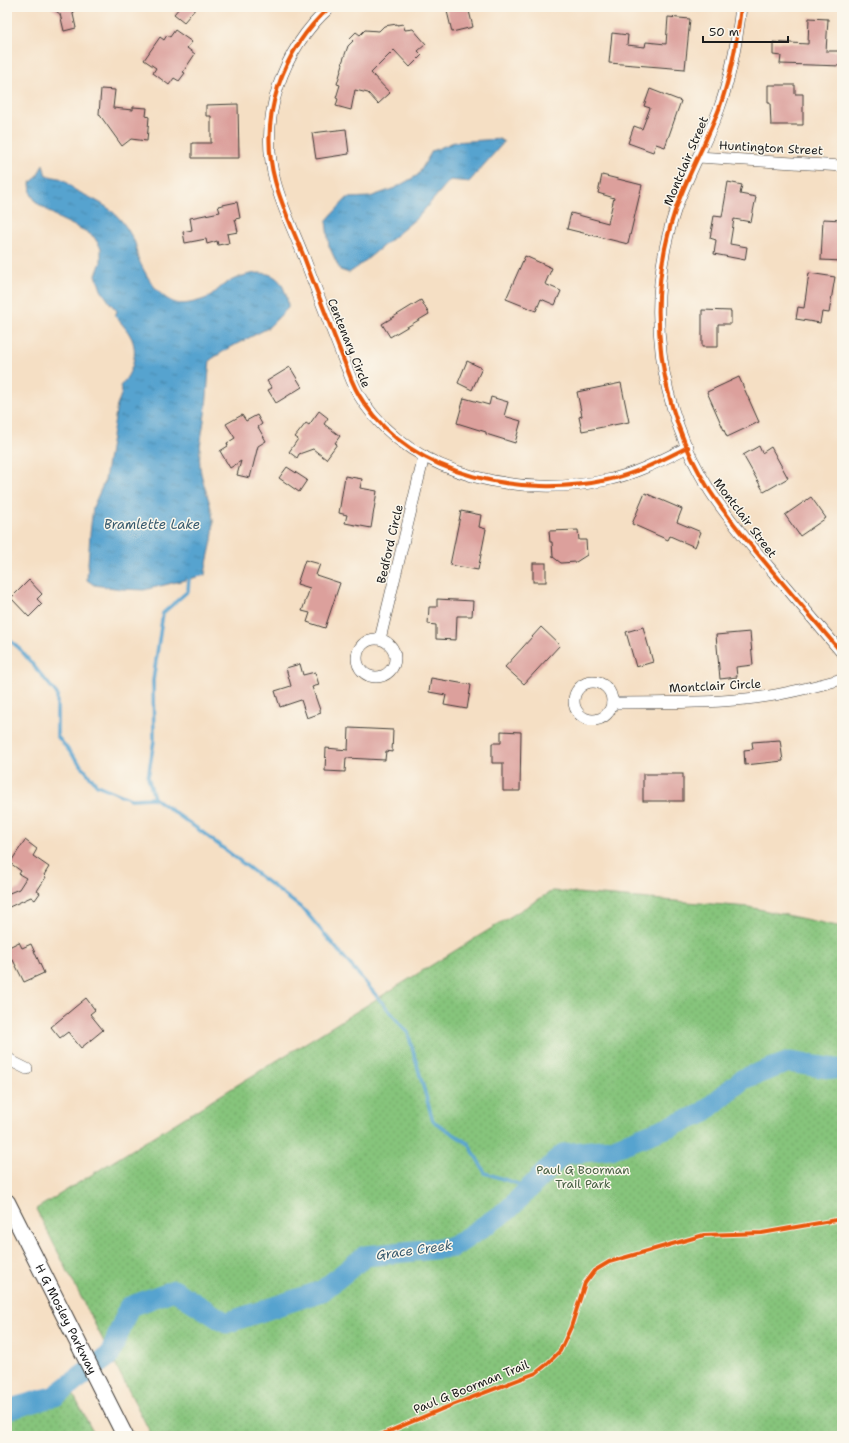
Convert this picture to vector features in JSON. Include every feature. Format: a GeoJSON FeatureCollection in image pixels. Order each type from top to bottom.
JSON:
{"type":"FeatureCollection","features":[{"type":"Feature","properties":{"kind":"main road","name":"H G Mosley Parkway"},"geometry":{"type":"LineString","coordinates":[[7,1202],[125,1436]]}},
{"type":"Feature","properties":{"kind":"street","name":"Centenary Circle"},"geometry":{"type":"LineString","coordinates":[[330,7],[304,35],[288,62],[276,90],[271,127],[271,153],[274,174],[281,198],[348,371],[360,396],[372,413],[387,430],[424,456],[450,468],[483,479],[520,485],[549,486],[594,483],[622,476],[650,466],[688,447]]}},
{"type":"Feature","properties":{"kind":"street","name":"Montclair Street"},"geometry":{"type":"LineString","coordinates":[[741,7],[730,76],[718,110],[681,194],[670,226],[661,274],[659,306],[659,339],[666,387],[676,418],[702,477],[729,518],[842,652]]}},
{"type":"Feature","properties":{"kind":"street","name":"Huntington Street"},"geometry":{"type":"LineString","coordinates":[[698,157],[842,166]]}},
{"type":"Feature","properties":{"kind":"street","name":"Bedford Circle"},"geometry":{"type":"LineString","coordinates":[[380,639],[424,456]]}},
{"type":"Feature","properties":{"kind":"street","name":"Montclair Circle"},"geometry":{"type":"LineString","coordinates":[[612,702],[722,701],[747,699],[791,692],[842,679]]}},
{"type":"Feature","properties":{"kind":"street"},"geometry":{"type":"LineString","coordinates":[[7,1057],[13,1062],[27,1068]]}},
{"type":"Feature","properties":{"kind":"green space","name":"Paul G Boorman Trail Park"},"geometry":{"type":"Polygon","coordinates":[[[552,891],[749,907],[842,927],[842,1436],[152,1436],[36,1209],[552,891]]]}},
{"type":"Feature","properties":{"kind":"green space"},"geometry":{"type":"Polygon","coordinates":[[[69,1386],[95,1436],[7,1436],[7,1410],[55,1396],[69,1386]]]}},
{"type":"Feature","properties":{"kind":"water"},"geometry":{"type":"Polygon","coordinates":[[[499,139],[504,142],[469,182],[450,180],[419,216],[359,266],[349,273],[340,270],[329,246],[326,221],[347,198],[370,197],[395,188],[418,175],[432,151],[454,142],[499,139]]]}},
{"type":"Feature","properties":{"kind":"water","name":"Bramlette Lake"},"geometry":{"type":"Polygon","coordinates":[[[43,164],[46,176],[64,180],[75,190],[109,209],[121,220],[136,245],[137,256],[148,278],[158,291],[169,300],[180,304],[199,301],[211,296],[222,286],[237,278],[245,275],[262,273],[277,279],[285,291],[288,308],[268,328],[229,348],[210,360],[207,400],[200,444],[201,473],[213,520],[212,541],[205,575],[144,590],[121,589],[94,585],[87,580],[93,507],[105,480],[117,405],[122,392],[120,386],[128,376],[131,369],[134,350],[131,337],[115,316],[117,311],[101,290],[96,275],[101,262],[101,248],[94,237],[60,219],[37,203],[31,194],[30,183],[37,177],[43,164]]]}},
{"type":"Feature","properties":{"kind":"building"},"geometry":{"type":"Polygon","coordinates":[[[50,7],[75,7],[73,14],[76,28],[64,31],[60,14],[50,7]]]}},
{"type":"Feature","properties":{"kind":"building"},"geometry":{"type":"Polygon","coordinates":[[[180,7],[197,7],[184,22],[174,14],[180,7]]]}},
{"type":"Feature","properties":{"kind":"building"},"geometry":{"type":"Polygon","coordinates":[[[446,7],[468,7],[473,27],[452,32],[446,7]]]}},
{"type":"Feature","properties":{"kind":"building"},"geometry":{"type":"Polygon","coordinates":[[[668,17],[690,19],[685,69],[609,63],[612,33],[628,35],[627,45],[645,47],[646,42],[666,44],[668,17]]]}},
{"type":"Feature","properties":{"kind":"building"},"geometry":{"type":"Polygon","coordinates":[[[809,18],[828,19],[826,51],[842,51],[842,66],[780,64],[781,56],[773,55],[773,42],[808,44],[809,18]]]}},
{"type":"Feature","properties":{"kind":"building"},"geometry":{"type":"Polygon","coordinates":[[[403,24],[405,30],[413,29],[426,44],[418,51],[422,55],[410,67],[394,50],[371,73],[390,93],[378,104],[368,93],[355,90],[351,110],[336,106],[338,99],[336,98],[340,85],[337,84],[343,64],[342,63],[348,46],[353,41],[350,38],[356,32],[360,35],[365,30],[379,31],[384,26],[403,24]]]}},
{"type":"Feature","properties":{"kind":"building"},"geometry":{"type":"Polygon","coordinates":[[[175,30],[192,42],[187,48],[195,54],[179,81],[174,78],[169,85],[153,73],[156,68],[144,60],[160,37],[164,40],[167,35],[170,37],[175,30]]]}},
{"type":"Feature","properties":{"kind":"building"},"geometry":{"type":"Polygon","coordinates":[[[768,85],[795,85],[795,94],[803,94],[803,125],[771,125],[770,103],[768,103],[768,85]]]}},
{"type":"Feature","properties":{"kind":"building"},"geometry":{"type":"Polygon","coordinates":[[[101,89],[115,90],[113,108],[133,110],[133,107],[147,108],[146,116],[149,117],[147,141],[131,139],[122,146],[99,114],[101,89]]]}},
{"type":"Feature","properties":{"kind":"building"},"geometry":{"type":"Polygon","coordinates":[[[650,89],[681,101],[665,147],[656,144],[653,152],[628,143],[634,126],[642,129],[650,108],[644,106],[650,89]]]}},
{"type":"Feature","properties":{"kind":"building"},"geometry":{"type":"Polygon","coordinates":[[[238,104],[239,158],[192,158],[192,143],[211,143],[211,116],[206,116],[206,105],[238,104]]]}},
{"type":"Feature","properties":{"kind":"building"},"geometry":{"type":"Polygon","coordinates":[[[346,129],[349,154],[316,159],[312,133],[346,129]]]}},
{"type":"Feature","properties":{"kind":"building"},"geometry":{"type":"Polygon","coordinates":[[[602,175],[642,185],[628,244],[567,229],[571,213],[608,223],[614,198],[598,193],[602,175]]]}},
{"type":"Feature","properties":{"kind":"building"},"geometry":{"type":"Polygon","coordinates":[[[728,182],[742,185],[740,194],[756,197],[751,222],[734,219],[730,244],[747,247],[745,260],[714,254],[716,240],[710,238],[714,216],[722,217],[728,182]]]}},
{"type":"Feature","properties":{"kind":"building"},"geometry":{"type":"Polygon","coordinates":[[[237,202],[240,218],[235,219],[238,232],[227,234],[229,243],[218,245],[217,241],[207,244],[206,239],[185,243],[183,232],[192,230],[190,218],[220,212],[218,206],[237,202]]]}},
{"type":"Feature","properties":{"kind":"building"},"geometry":{"type":"Polygon","coordinates":[[[823,219],[842,220],[842,261],[821,260],[823,219]]]}},
{"type":"Feature","properties":{"kind":"building"},"geometry":{"type":"Polygon","coordinates":[[[525,256],[552,268],[545,284],[561,291],[555,305],[541,299],[536,311],[506,299],[525,256]]]}},
{"type":"Feature","properties":{"kind":"building"},"geometry":{"type":"Polygon","coordinates":[[[809,273],[835,277],[829,313],[822,312],[820,323],[796,319],[798,307],[804,308],[809,273]]]}},
{"type":"Feature","properties":{"kind":"building"},"geometry":{"type":"Polygon","coordinates":[[[421,300],[429,314],[390,337],[382,324],[421,300]]]}},
{"type":"Feature","properties":{"kind":"building"},"geometry":{"type":"Polygon","coordinates":[[[702,310],[731,311],[731,324],[718,324],[718,347],[702,347],[702,310]]]}},
{"type":"Feature","properties":{"kind":"building"},"geometry":{"type":"Polygon","coordinates":[[[467,361],[482,368],[472,390],[458,383],[467,361]]]}},
{"type":"Feature","properties":{"kind":"building"},"geometry":{"type":"Polygon","coordinates":[[[290,367],[302,387],[276,403],[268,390],[272,388],[267,381],[290,367]]]}},
{"type":"Feature","properties":{"kind":"building"},"geometry":{"type":"Polygon","coordinates":[[[739,377],[759,422],[727,437],[707,392],[739,377]]]}},
{"type":"Feature","properties":{"kind":"building"},"geometry":{"type":"Polygon","coordinates":[[[621,383],[629,422],[582,431],[579,417],[582,416],[577,392],[621,383]]]}},
{"type":"Feature","properties":{"kind":"building"},"geometry":{"type":"Polygon","coordinates":[[[491,397],[508,402],[504,416],[521,421],[515,443],[457,423],[464,398],[489,405],[491,397]]]}},
{"type":"Feature","properties":{"kind":"building"},"geometry":{"type":"Polygon","coordinates":[[[319,411],[328,418],[324,424],[340,436],[335,443],[337,444],[326,459],[313,449],[299,454],[297,458],[289,452],[298,439],[295,437],[306,423],[309,425],[319,411]]]}},
{"type":"Feature","properties":{"kind":"building"},"geometry":{"type":"Polygon","coordinates":[[[242,415],[246,421],[257,415],[262,424],[258,427],[266,441],[258,446],[250,478],[237,475],[241,461],[230,468],[220,451],[228,446],[227,443],[235,438],[226,424],[242,415]]]}},
{"type":"Feature","properties":{"kind":"building"},"geometry":{"type":"Polygon","coordinates":[[[759,446],[762,453],[771,447],[788,478],[764,492],[743,455],[759,446]]]}},
{"type":"Feature","properties":{"kind":"building"},"geometry":{"type":"Polygon","coordinates":[[[287,467],[307,480],[299,492],[279,478],[287,467]]]}},
{"type":"Feature","properties":{"kind":"building"},"geometry":{"type":"Polygon","coordinates":[[[345,476],[362,479],[360,488],[377,491],[371,528],[345,523],[347,515],[339,513],[345,476]]]}},
{"type":"Feature","properties":{"kind":"building"},"geometry":{"type":"Polygon","coordinates":[[[645,493],[682,509],[677,522],[701,532],[695,547],[670,536],[668,540],[632,524],[645,493]]]}},
{"type":"Feature","properties":{"kind":"building"},"geometry":{"type":"Polygon","coordinates":[[[811,497],[826,518],[800,536],[785,515],[811,497]]]}},
{"type":"Feature","properties":{"kind":"building"},"geometry":{"type":"Polygon","coordinates":[[[461,511],[481,515],[479,527],[486,529],[478,570],[450,565],[461,511]]]}},
{"type":"Feature","properties":{"kind":"building"},"geometry":{"type":"Polygon","coordinates":[[[578,530],[579,540],[586,540],[587,555],[576,562],[561,563],[553,557],[552,542],[550,542],[549,531],[578,530]]]}},
{"type":"Feature","properties":{"kind":"building"},"geometry":{"type":"Polygon","coordinates":[[[305,560],[320,564],[316,575],[340,583],[325,628],[307,622],[310,613],[302,611],[310,588],[297,584],[305,560]]]}},
{"type":"Feature","properties":{"kind":"building"},"geometry":{"type":"Polygon","coordinates":[[[533,563],[546,563],[546,582],[533,582],[533,563]]]}},
{"type":"Feature","properties":{"kind":"building"},"geometry":{"type":"Polygon","coordinates":[[[29,580],[42,594],[37,599],[42,604],[29,617],[11,598],[29,580]]]}},
{"type":"Feature","properties":{"kind":"building"},"geometry":{"type":"Polygon","coordinates":[[[437,599],[473,601],[472,616],[457,616],[456,640],[436,639],[436,625],[428,624],[429,607],[437,607],[437,599]]]}},
{"type":"Feature","properties":{"kind":"building"},"geometry":{"type":"Polygon","coordinates":[[[541,627],[560,645],[524,684],[505,667],[541,627]]]}},
{"type":"Feature","properties":{"kind":"building"},"geometry":{"type":"Polygon","coordinates":[[[643,627],[653,662],[636,667],[626,632],[643,627]]]}},
{"type":"Feature","properties":{"kind":"building"},"geometry":{"type":"Polygon","coordinates":[[[750,632],[753,665],[736,667],[737,677],[720,679],[716,635],[750,632]]]}},
{"type":"Feature","properties":{"kind":"building"},"geometry":{"type":"Polygon","coordinates":[[[300,664],[303,675],[315,672],[319,685],[312,687],[321,713],[307,718],[301,700],[280,707],[275,691],[291,686],[286,668],[300,664]]]}},
{"type":"Feature","properties":{"kind":"building"},"geometry":{"type":"Polygon","coordinates":[[[431,678],[471,685],[467,709],[444,705],[446,695],[429,692],[431,678]]]}},
{"type":"Feature","properties":{"kind":"building"},"geometry":{"type":"Polygon","coordinates":[[[349,728],[393,730],[392,752],[386,751],[385,760],[346,758],[345,772],[325,771],[326,748],[348,750],[349,728]]]}},
{"type":"Feature","properties":{"kind":"building"},"geometry":{"type":"Polygon","coordinates":[[[501,731],[521,732],[520,791],[503,791],[503,763],[492,763],[492,743],[501,743],[501,731]]]}},
{"type":"Feature","properties":{"kind":"building"},"geometry":{"type":"Polygon","coordinates":[[[780,740],[783,761],[745,765],[744,750],[753,749],[752,742],[780,740]]]}},
{"type":"Feature","properties":{"kind":"building"},"geometry":{"type":"Polygon","coordinates":[[[643,774],[683,774],[683,801],[643,801],[643,774]]]}},
{"type":"Feature","properties":{"kind":"building"},"geometry":{"type":"Polygon","coordinates":[[[25,840],[37,849],[33,856],[49,867],[44,875],[46,877],[37,891],[40,893],[35,900],[31,897],[7,908],[7,894],[19,889],[26,878],[19,874],[21,871],[10,863],[25,840]]]}},
{"type":"Feature","properties":{"kind":"building"},"geometry":{"type":"Polygon","coordinates":[[[19,942],[22,948],[31,944],[44,973],[24,982],[13,960],[7,963],[7,948],[19,942]]]}},
{"type":"Feature","properties":{"kind":"building"},"geometry":{"type":"Polygon","coordinates":[[[86,998],[95,1010],[90,1014],[103,1030],[81,1048],[68,1032],[60,1038],[51,1027],[86,998]]]}},
{"type":"Feature","properties":{"kind":"waterway"},"geometry":{"type":"LineString","coordinates":[[154,798],[148,777],[154,741],[153,681],[163,613],[188,591],[189,578]]}},
{"type":"Feature","properties":{"kind":"waterway"},"geometry":{"type":"LineString","coordinates":[[7,638],[19,648],[57,694],[57,736],[97,785],[131,799],[154,798],[202,832],[304,910],[408,1033],[433,1121],[469,1144],[485,1173],[530,1188]]}},
{"type":"Feature","properties":{"kind":"waterway","name":"Grace Creek"},"geometry":{"type":"LineString","coordinates":[[7,1410],[55,1396],[110,1355],[129,1307],[174,1290],[226,1323],[322,1291],[365,1256],[453,1247],[508,1210],[563,1154],[611,1149],[700,1115],[743,1079],[789,1062],[842,1070]]}},
{"type":"Feature","properties":{"kind":"cycle path"},"geometry":{"type":"LineString","coordinates":[[330,7],[313,24],[299,43],[287,64],[278,86],[272,110],[270,133],[271,157],[275,181],[285,210],[351,379],[364,403],[386,429],[412,449],[441,465],[474,476],[507,483],[541,486],[575,485],[607,480],[659,462],[688,447]]}},
{"type":"Feature","properties":{"kind":"cycle path"},"geometry":{"type":"LineString","coordinates":[[741,7],[733,59],[723,97],[714,122],[680,198],[665,246],[660,282],[659,319],[661,355],[668,390],[678,425],[692,459],[710,491],[749,543],[842,653]]}},
{"type":"Feature","properties":{"kind":"cycle path","name":"Paul G Boorman Trail"},"geometry":{"type":"LineString","coordinates":[[378,1436],[442,1409],[536,1373],[560,1351],[571,1327],[585,1283],[594,1271],[609,1262],[704,1235],[762,1233],[842,1219]]}}]}
